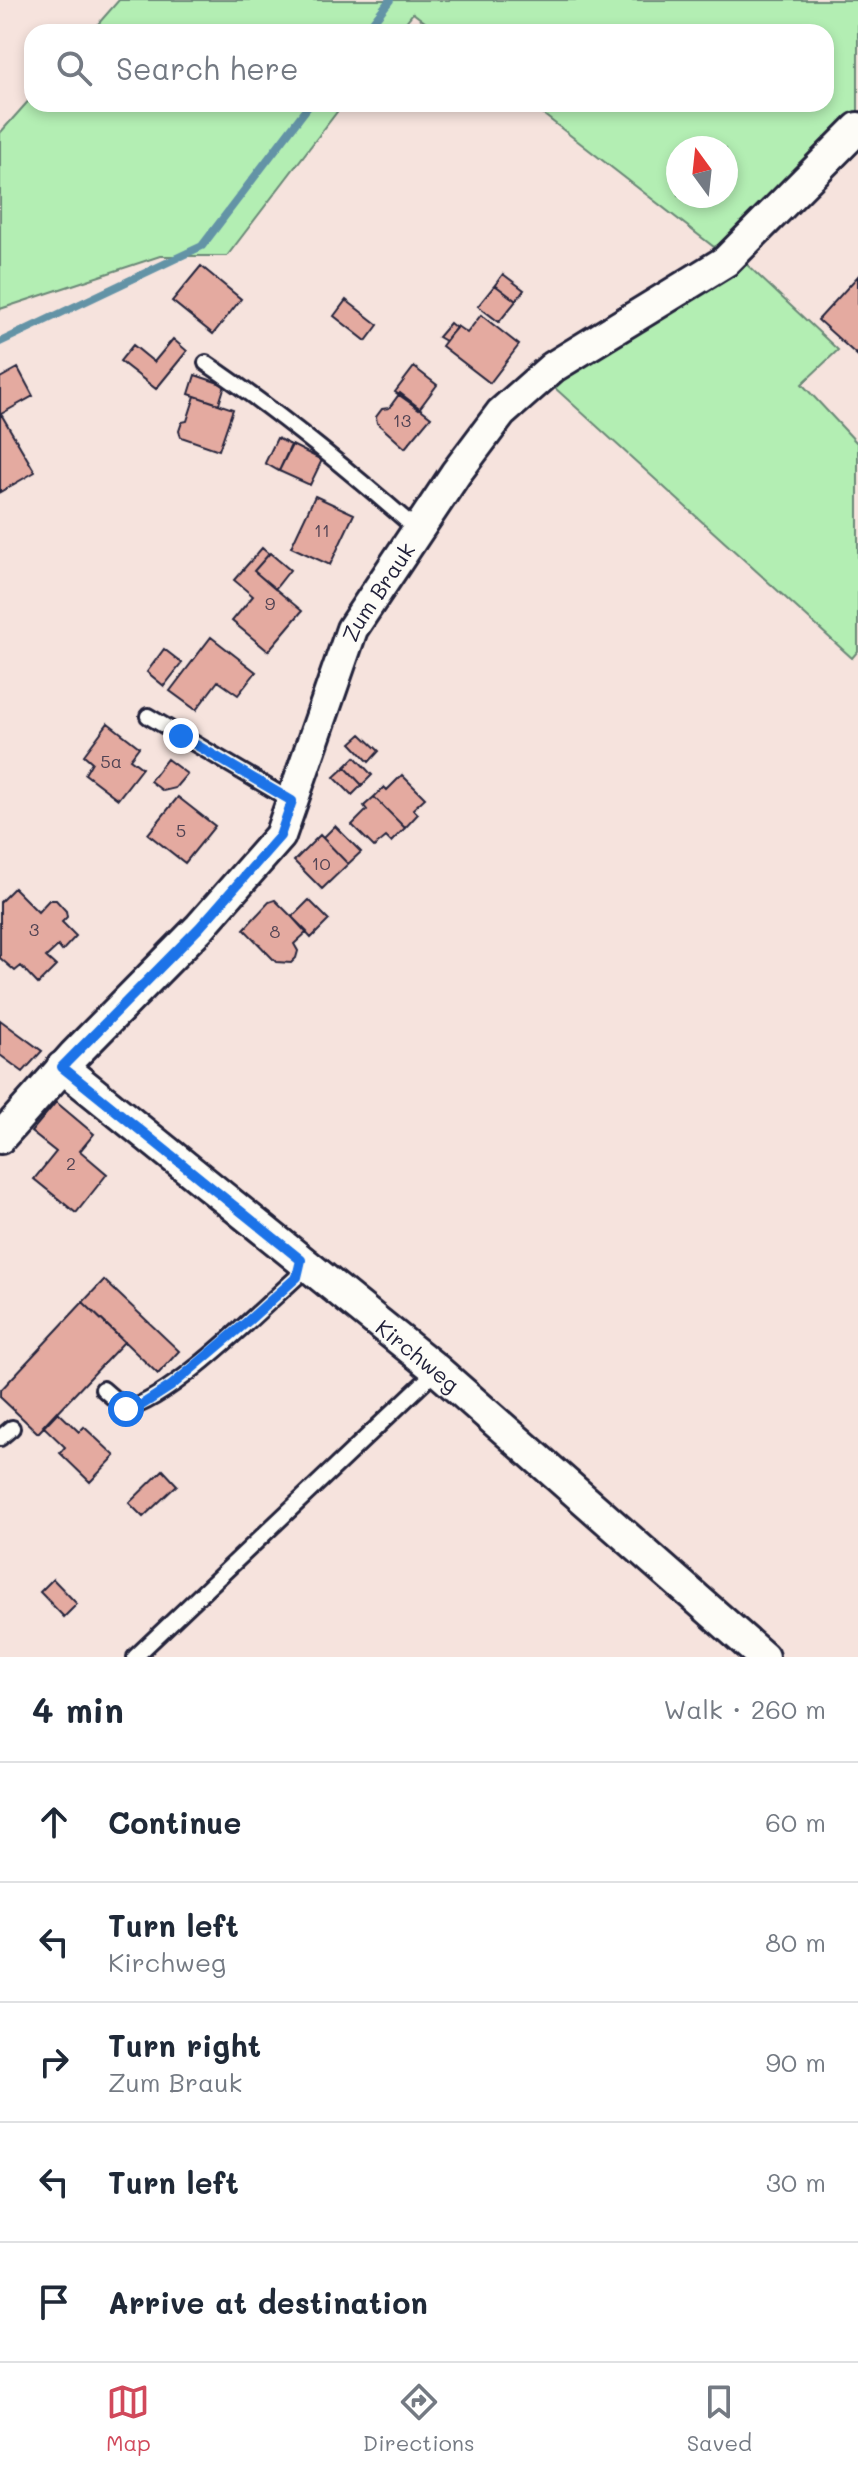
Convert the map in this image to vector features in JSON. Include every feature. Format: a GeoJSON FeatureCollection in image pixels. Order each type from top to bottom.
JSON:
{"type":"FeatureCollection","features":[{"type":"Feature","properties":{"kind":"street","name":"Zum Brauk"},"geometry":{"type":"LineString","coordinates":[[0,1138],[62,1067],[200,927],[280,836],[352,629],[456,473],[501,413],[553,367],[726,261],[858,128]]}},
{"type":"Feature","properties":{"kind":"street","name":"Kirchweg"},"geometry":{"type":"LineString","coordinates":[[62,1067],[437,1370],[763,1657]]}},
{"type":"Feature","properties":{"kind":"lane"},"geometry":{"type":"LineString","coordinates":[[206,363],[272,408],[419,528]]}},
{"type":"Feature","properties":{"kind":"lane"},"geometry":{"type":"LineString","coordinates":[[148,716],[292,801]]}},
{"type":"Feature","properties":{"kind":"lane"},"geometry":{"type":"LineString","coordinates":[[103,1389],[126,1409],[140,1406],[171,1386],[297,1277],[301,1260]]}},
{"type":"Feature","properties":{"kind":"lane"},"geometry":{"type":"LineString","coordinates":[[135,1657],[437,1370]]}},
{"type":"Feature","properties":{"kind":"lane"},"geometry":{"type":"LineString","coordinates":[[0,1438],[12,1428]]}},
{"type":"Feature","properties":{"kind":"green space"},"geometry":{"type":"Polygon","coordinates":[[[119,0],[858,0],[858,117],[738,236],[714,247],[540,112],[834,112],[834,24],[427,24],[413,13],[404,24],[98,24],[119,0]]]}},
{"type":"Feature","properties":{"kind":"green space"},"geometry":{"type":"Polygon","coordinates":[[[24,106],[24,112],[337,112],[227,256],[160,256],[0,309],[0,133],[24,106]]]}},
{"type":"Feature","properties":{"kind":"green space"},"geometry":{"type":"Polygon","coordinates":[[[743,261],[838,350],[802,384],[858,444],[858,651],[852,658],[545,379],[743,261]]]}},
{"type":"Feature","properties":{"kind":"building"},"geometry":{"type":"Polygon","coordinates":[[[201,266],[241,299],[213,334],[172,301],[201,266]]]}},
{"type":"Feature","properties":{"kind":"building"},"geometry":{"type":"Polygon","coordinates":[[[503,274],[524,290],[516,301],[495,285],[503,274]]]}},
{"type":"Feature","properties":{"kind":"building"},"geometry":{"type":"Polygon","coordinates":[[[858,276],[858,356],[818,320],[858,276]]]}},
{"type":"Feature","properties":{"kind":"building"},"geometry":{"type":"Polygon","coordinates":[[[495,285],[516,301],[499,322],[478,306],[495,285]]]}},
{"type":"Feature","properties":{"kind":"building"},"geometry":{"type":"Polygon","coordinates":[[[346,300],[378,325],[366,341],[334,316],[346,300]]]}},
{"type":"Feature","properties":{"kind":"building"},"geometry":{"type":"Polygon","coordinates":[[[481,315],[519,345],[490,383],[442,346],[457,326],[467,333],[481,315]]]}},
{"type":"Feature","properties":{"kind":"building"},"geometry":{"type":"Polygon","coordinates":[[[450,323],[456,328],[445,341],[438,337],[450,323]]]}},
{"type":"Feature","properties":{"kind":"building"},"geometry":{"type":"Polygon","coordinates":[[[173,339],[187,351],[156,389],[120,361],[133,345],[154,362],[173,339]]]}},
{"type":"Feature","properties":{"kind":"building"},"geometry":{"type":"Polygon","coordinates":[[[414,367],[437,385],[419,409],[395,392],[414,367]]]}},
{"type":"Feature","properties":{"kind":"building"},"geometry":{"type":"Polygon","coordinates":[[[18,368],[33,396],[1,414],[35,472],[0,492],[0,378],[18,368]]]}},
{"type":"Feature","properties":{"kind":"building"},"geometry":{"type":"Polygon","coordinates":[[[195,375],[225,385],[219,404],[189,394],[195,375]]]}},
{"type":"Feature","properties":{"kind":"building"},"geometry":{"type":"Polygon","coordinates":[[[400,393],[431,417],[405,448],[377,423],[376,417],[382,409],[389,408],[400,393]]]}},
{"type":"Feature","properties":{"kind":"building"},"geometry":{"type":"Polygon","coordinates":[[[195,396],[233,409],[219,450],[181,437],[182,422],[187,421],[195,396]]]}},
{"type":"Feature","properties":{"kind":"building"},"geometry":{"type":"Polygon","coordinates":[[[277,438],[291,445],[279,471],[265,463],[277,438]]]}},
{"type":"Feature","properties":{"kind":"building"},"geometry":{"type":"Polygon","coordinates":[[[292,445],[322,460],[310,485],[279,471],[292,445]]]}},
{"type":"Feature","properties":{"kind":"building"},"geometry":{"type":"Polygon","coordinates":[[[315,496],[354,514],[330,565],[291,547],[315,496]]]}},
{"type":"Feature","properties":{"kind":"building"},"geometry":{"type":"Polygon","coordinates":[[[262,548],[269,554],[254,571],[302,611],[268,651],[232,621],[253,596],[234,580],[262,548]]]}},
{"type":"Feature","properties":{"kind":"building"},"geometry":{"type":"Polygon","coordinates":[[[270,553],[290,570],[275,589],[254,571],[270,553]]]}},
{"type":"Feature","properties":{"kind":"building"},"geometry":{"type":"Polygon","coordinates":[[[211,637],[256,672],[238,695],[218,681],[196,710],[170,691],[211,637]]]}},
{"type":"Feature","properties":{"kind":"building"},"geometry":{"type":"Polygon","coordinates":[[[164,649],[182,663],[164,686],[147,672],[164,649]]]}},
{"type":"Feature","properties":{"kind":"building"},"geometry":{"type":"Polygon","coordinates":[[[108,723],[139,747],[130,759],[142,768],[118,799],[85,774],[92,762],[84,755],[108,723]]]}},
{"type":"Feature","properties":{"kind":"building"},"geometry":{"type":"Polygon","coordinates":[[[361,734],[379,751],[369,762],[351,743],[361,734]]]}},
{"type":"Feature","properties":{"kind":"building"},"geometry":{"type":"Polygon","coordinates":[[[355,757],[372,775],[362,785],[345,767],[355,757]]]}},
{"type":"Feature","properties":{"kind":"building"},"geometry":{"type":"Polygon","coordinates":[[[167,759],[187,774],[175,788],[163,791],[150,781],[167,759]]]}},
{"type":"Feature","properties":{"kind":"building"},"geometry":{"type":"Polygon","coordinates":[[[345,767],[362,785],[352,795],[334,777],[345,767]]]}},
{"type":"Feature","properties":{"kind":"building"},"geometry":{"type":"Polygon","coordinates":[[[402,775],[425,798],[413,809],[418,814],[405,828],[374,797],[384,787],[387,790],[402,775]]]}},
{"type":"Feature","properties":{"kind":"building"},"geometry":{"type":"Polygon","coordinates":[[[178,797],[215,826],[185,863],[148,834],[178,797]]]}},
{"type":"Feature","properties":{"kind":"building"},"geometry":{"type":"Polygon","coordinates":[[[374,797],[405,828],[391,842],[386,837],[374,847],[352,825],[367,810],[364,806],[374,797]]]}},
{"type":"Feature","properties":{"kind":"building"},"geometry":{"type":"Polygon","coordinates":[[[335,826],[361,852],[348,864],[323,838],[335,826]]]}},
{"type":"Feature","properties":{"kind":"building"},"geometry":{"type":"Polygon","coordinates":[[[320,835],[348,864],[322,889],[294,861],[320,835]]]}},
{"type":"Feature","properties":{"kind":"building"},"geometry":{"type":"Polygon","coordinates":[[[14,888],[38,912],[49,900],[56,900],[66,911],[67,917],[62,922],[76,936],[62,951],[58,946],[46,957],[56,966],[38,984],[21,966],[15,971],[0,958],[0,902],[14,888]]]}},
{"type":"Feature","properties":{"kind":"building"},"geometry":{"type":"Polygon","coordinates":[[[275,900],[307,932],[294,944],[298,951],[291,963],[276,962],[244,929],[269,902],[275,900]]]}},
{"type":"Feature","properties":{"kind":"building"},"geometry":{"type":"Polygon","coordinates":[[[309,900],[329,920],[311,938],[292,917],[309,900]]]}},
{"type":"Feature","properties":{"kind":"building"},"geometry":{"type":"Polygon","coordinates":[[[0,1020],[42,1051],[23,1072],[0,1055],[0,1020]]]}},
{"type":"Feature","properties":{"kind":"building"},"geometry":{"type":"Polygon","coordinates":[[[56,1102],[94,1134],[80,1151],[107,1174],[76,1213],[34,1179],[56,1152],[31,1132],[56,1102]]]}},
{"type":"Feature","properties":{"kind":"building"},"geometry":{"type":"Polygon","coordinates":[[[104,1280],[179,1351],[158,1374],[83,1302],[104,1280]]]}},
{"type":"Feature","properties":{"kind":"building"},"geometry":{"type":"Polygon","coordinates":[[[83,1302],[124,1342],[38,1433],[0,1397],[0,1391],[83,1302]]]}},
{"type":"Feature","properties":{"kind":"building"},"geometry":{"type":"Polygon","coordinates":[[[57,1411],[79,1432],[84,1427],[115,1456],[90,1482],[60,1453],[65,1447],[43,1426],[57,1411]]]}},
{"type":"Feature","properties":{"kind":"building"},"geometry":{"type":"Polygon","coordinates":[[[163,1470],[177,1485],[143,1517],[129,1503],[163,1470]]]}},
{"type":"Feature","properties":{"kind":"building"},"geometry":{"type":"Polygon","coordinates":[[[53,1579],[77,1604],[64,1617],[40,1592],[53,1579]]]}},
{"type":"Feature","properties":{"kind":"waterway"},"geometry":{"type":"LineString","coordinates":[[371,24],[390,0]]}},
{"type":"Feature","properties":{"kind":"waterway"},"geometry":{"type":"LineString","coordinates":[[0,342],[202,246],[304,112]]}},
{"type":"Feature","properties":{"kind":"route"},"geometry":{"type":"LineString","coordinates":[[126,1409],[140,1406],[171,1386],[248,1321],[297,1277],[301,1260],[62,1067],[200,927],[280,836],[292,801],[181,736]]}}]}
